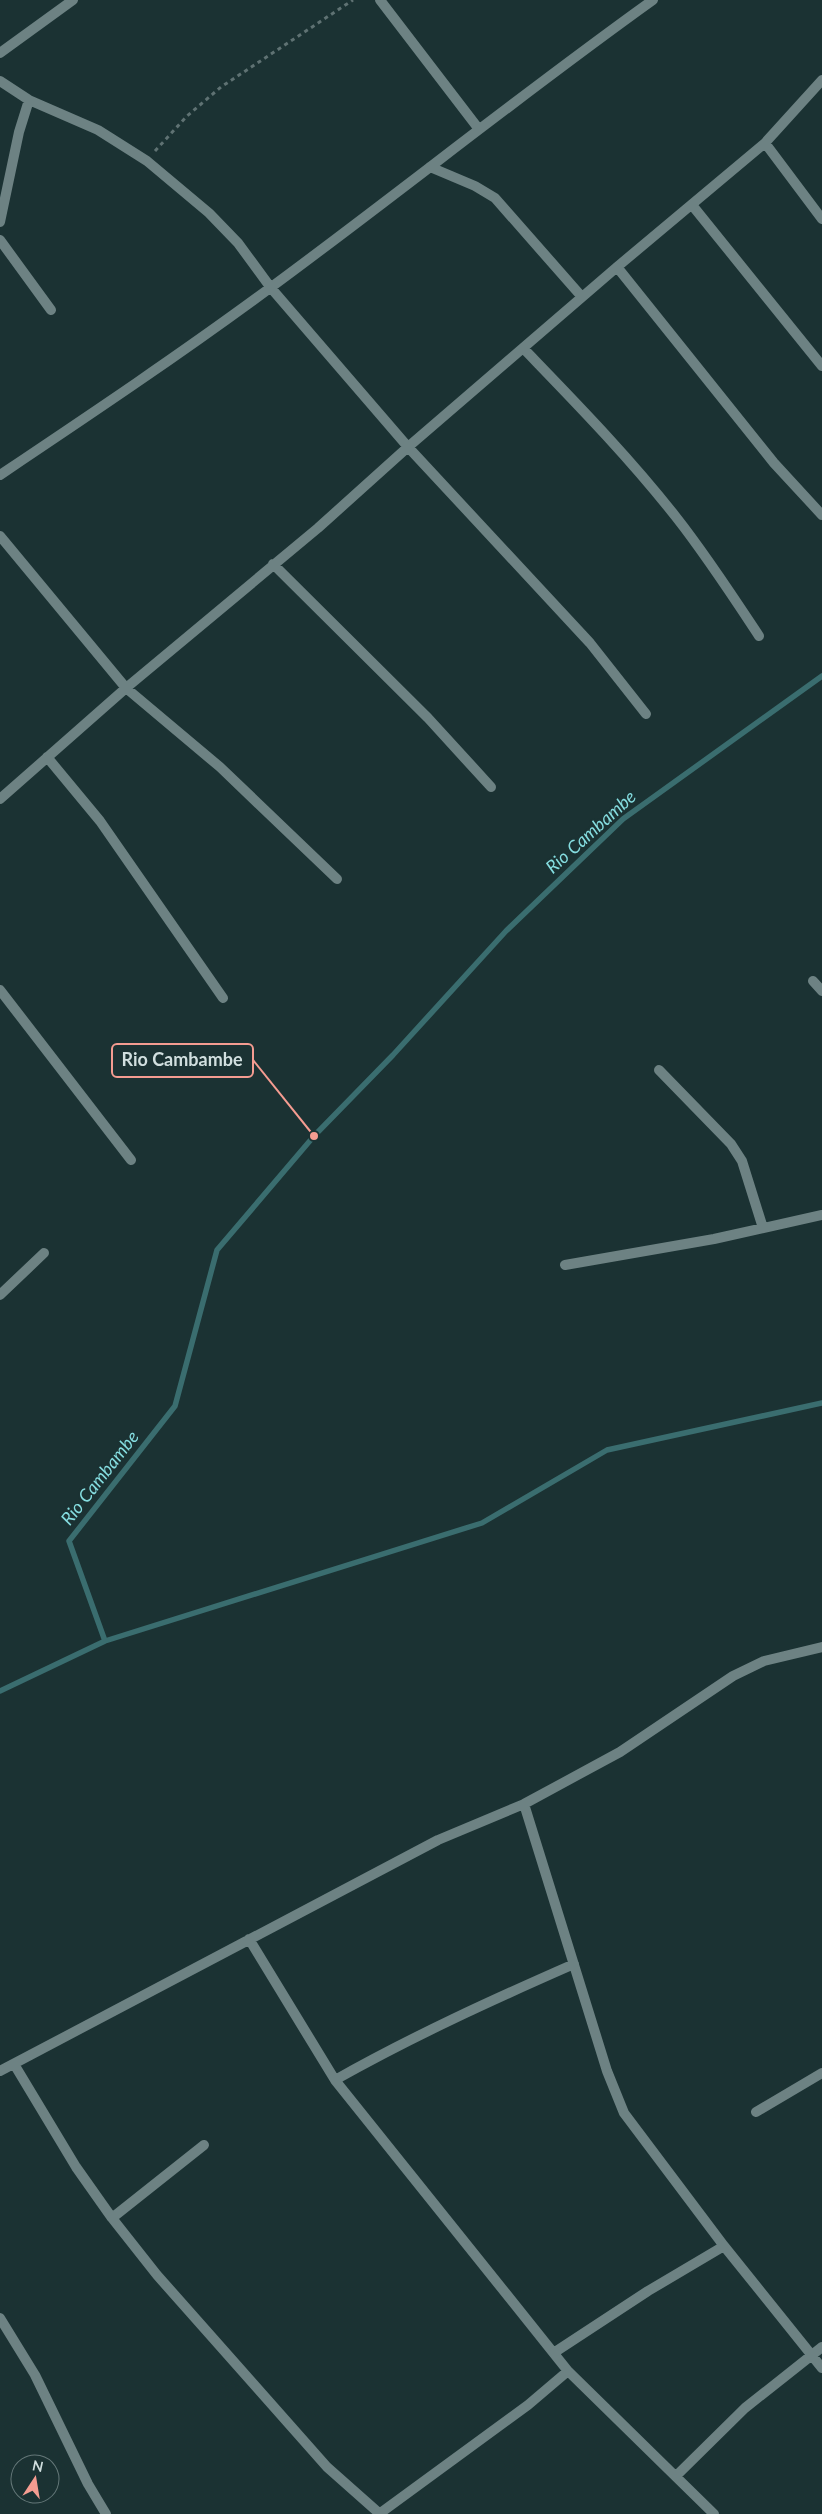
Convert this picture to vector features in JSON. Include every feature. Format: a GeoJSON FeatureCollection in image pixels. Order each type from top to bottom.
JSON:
{"type":"FeatureCollection","features":[{"type":"Feature","properties":{"kind":"street"},"geometry":{"type":"LineString","coordinates":[[0,53],[73,0]]}},
{"type":"Feature","properties":{"kind":"street"},"geometry":{"type":"LineString","coordinates":[[380,0],[478,128]]}},
{"type":"Feature","properties":{"kind":"street"},"geometry":{"type":"LineString","coordinates":[[0,475],[271,288],[430,167],[478,128],[653,0]]}},
{"type":"Feature","properties":{"kind":"street"},"geometry":{"type":"LineString","coordinates":[[0,799],[126,688],[318,528],[408,447],[582,297],[765,143],[822,80]]}},
{"type":"Feature","properties":{"kind":"street"},"geometry":{"type":"LineString","coordinates":[[0,81],[29,100],[98,130],[147,160],[209,212],[238,243],[271,288],[408,447],[590,644],[646,714]]}},
{"type":"Feature","properties":{"kind":"street"},"geometry":{"type":"LineString","coordinates":[[0,222],[19,132],[29,100]]}},
{"type":"Feature","properties":{"kind":"street"},"geometry":{"type":"LineString","coordinates":[[765,143],[822,219]]}},
{"type":"Feature","properties":{"kind":"street"},"geometry":{"type":"LineString","coordinates":[[430,167],[475,186],[495,198],[582,297]]}},
{"type":"Feature","properties":{"kind":"street"},"geometry":{"type":"LineString","coordinates":[[692,205],[822,366]]}},
{"type":"Feature","properties":{"kind":"street"},"geometry":{"type":"LineString","coordinates":[[0,240],[51,310]]}},
{"type":"Feature","properties":{"kind":"street"},"geometry":{"type":"LineString","coordinates":[[617,267],[774,464],[822,514]]}},
{"type":"Feature","properties":{"kind":"street"},"geometry":{"type":"LineString","coordinates":[[524,348],[611,439],[676,517],[715,570],[758,636]]}},
{"type":"Feature","properties":{"kind":"street"},"geometry":{"type":"LineString","coordinates":[[0,536],[126,688],[220,767],[337,879]]}},
{"type":"Feature","properties":{"kind":"street"},"geometry":{"type":"LineString","coordinates":[[273,564],[428,718],[491,787]]}},
{"type":"Feature","properties":{"kind":"street"},"geometry":{"type":"LineString","coordinates":[[47,757],[100,821],[223,998]]}},
{"type":"Feature","properties":{"kind":"street"},"geometry":{"type":"LineString","coordinates":[[813,980],[822,991]]}},
{"type":"Feature","properties":{"kind":"street"},"geometry":{"type":"LineString","coordinates":[[0,990],[131,1160]]}},
{"type":"Feature","properties":{"kind":"street"},"geometry":{"type":"LineString","coordinates":[[658,1070],[730,1144],[742,1161],[763,1228]]}},
{"type":"Feature","properties":{"kind":"street"},"geometry":{"type":"LineString","coordinates":[[565,1265],[714,1240],[822,1215]]}},
{"type":"Feature","properties":{"kind":"street"},"geometry":{"type":"LineString","coordinates":[[2,1289],[44,1253]]}},
{"type":"Feature","properties":{"kind":"street"},"geometry":{"type":"LineString","coordinates":[[0,2072],[438,1840],[524,1804],[620,1752],[733,1676],[764,1661],[822,1647]]}},
{"type":"Feature","properties":{"kind":"street"},"geometry":{"type":"LineString","coordinates":[[524,1804],[607,2071],[624,2113],[724,2246],[822,2368]]}},
{"type":"Feature","properties":{"kind":"street"},"geometry":{"type":"LineString","coordinates":[[249,1939],[335,2080],[555,2352],[568,2371],[714,2514]]}},
{"type":"Feature","properties":{"kind":"street"},"geometry":{"type":"LineString","coordinates":[[335,2080],[443,2022],[574,1964]]}},
{"type":"Feature","properties":{"kind":"street"},"geometry":{"type":"LineString","coordinates":[[14,2064],[76,2167],[112,2218],[157,2275],[327,2466],[379,2514],[528,2405],[568,2371]]}},
{"type":"Feature","properties":{"kind":"street"},"geometry":{"type":"LineString","coordinates":[[756,2112],[822,2073]]}},
{"type":"Feature","properties":{"kind":"street"},"geometry":{"type":"LineString","coordinates":[[112,2218],[204,2145]]}},
{"type":"Feature","properties":{"kind":"street"},"geometry":{"type":"LineString","coordinates":[[555,2352],[648,2291],[724,2246]]}},
{"type":"Feature","properties":{"kind":"street"},"geometry":{"type":"LineString","coordinates":[[0,2318],[34,2375],[88,2484],[106,2514]]}},
{"type":"Feature","properties":{"kind":"street"},"geometry":{"type":"LineString","coordinates":[[676,2476],[745,2408],[822,2347]]}},
{"type":"Feature","properties":{"kind":"path"},"geometry":{"type":"LineString","coordinates":[[147,160],[186,116],[221,86],[353,0]]}},
{"type":"Feature","properties":{"kind":"waterway","name":"Rio Cambambe"},"geometry":{"type":"LineString","coordinates":[[0,1691],[105,1641],[69,1541],[175,1406],[217,1250],[314,1136],[393,1055],[506,931],[623,819],[822,676]]}},
{"type":"Feature","properties":{"kind":"waterway"},"geometry":{"type":"LineString","coordinates":[[105,1641],[482,1523],[607,1450],[822,1403]]}},
{"type":"Feature","properties":{"kind":"place","name":"Rio Cambambe"},"geometry":{"type":"Point","coordinates":[314,1136]}}]}
